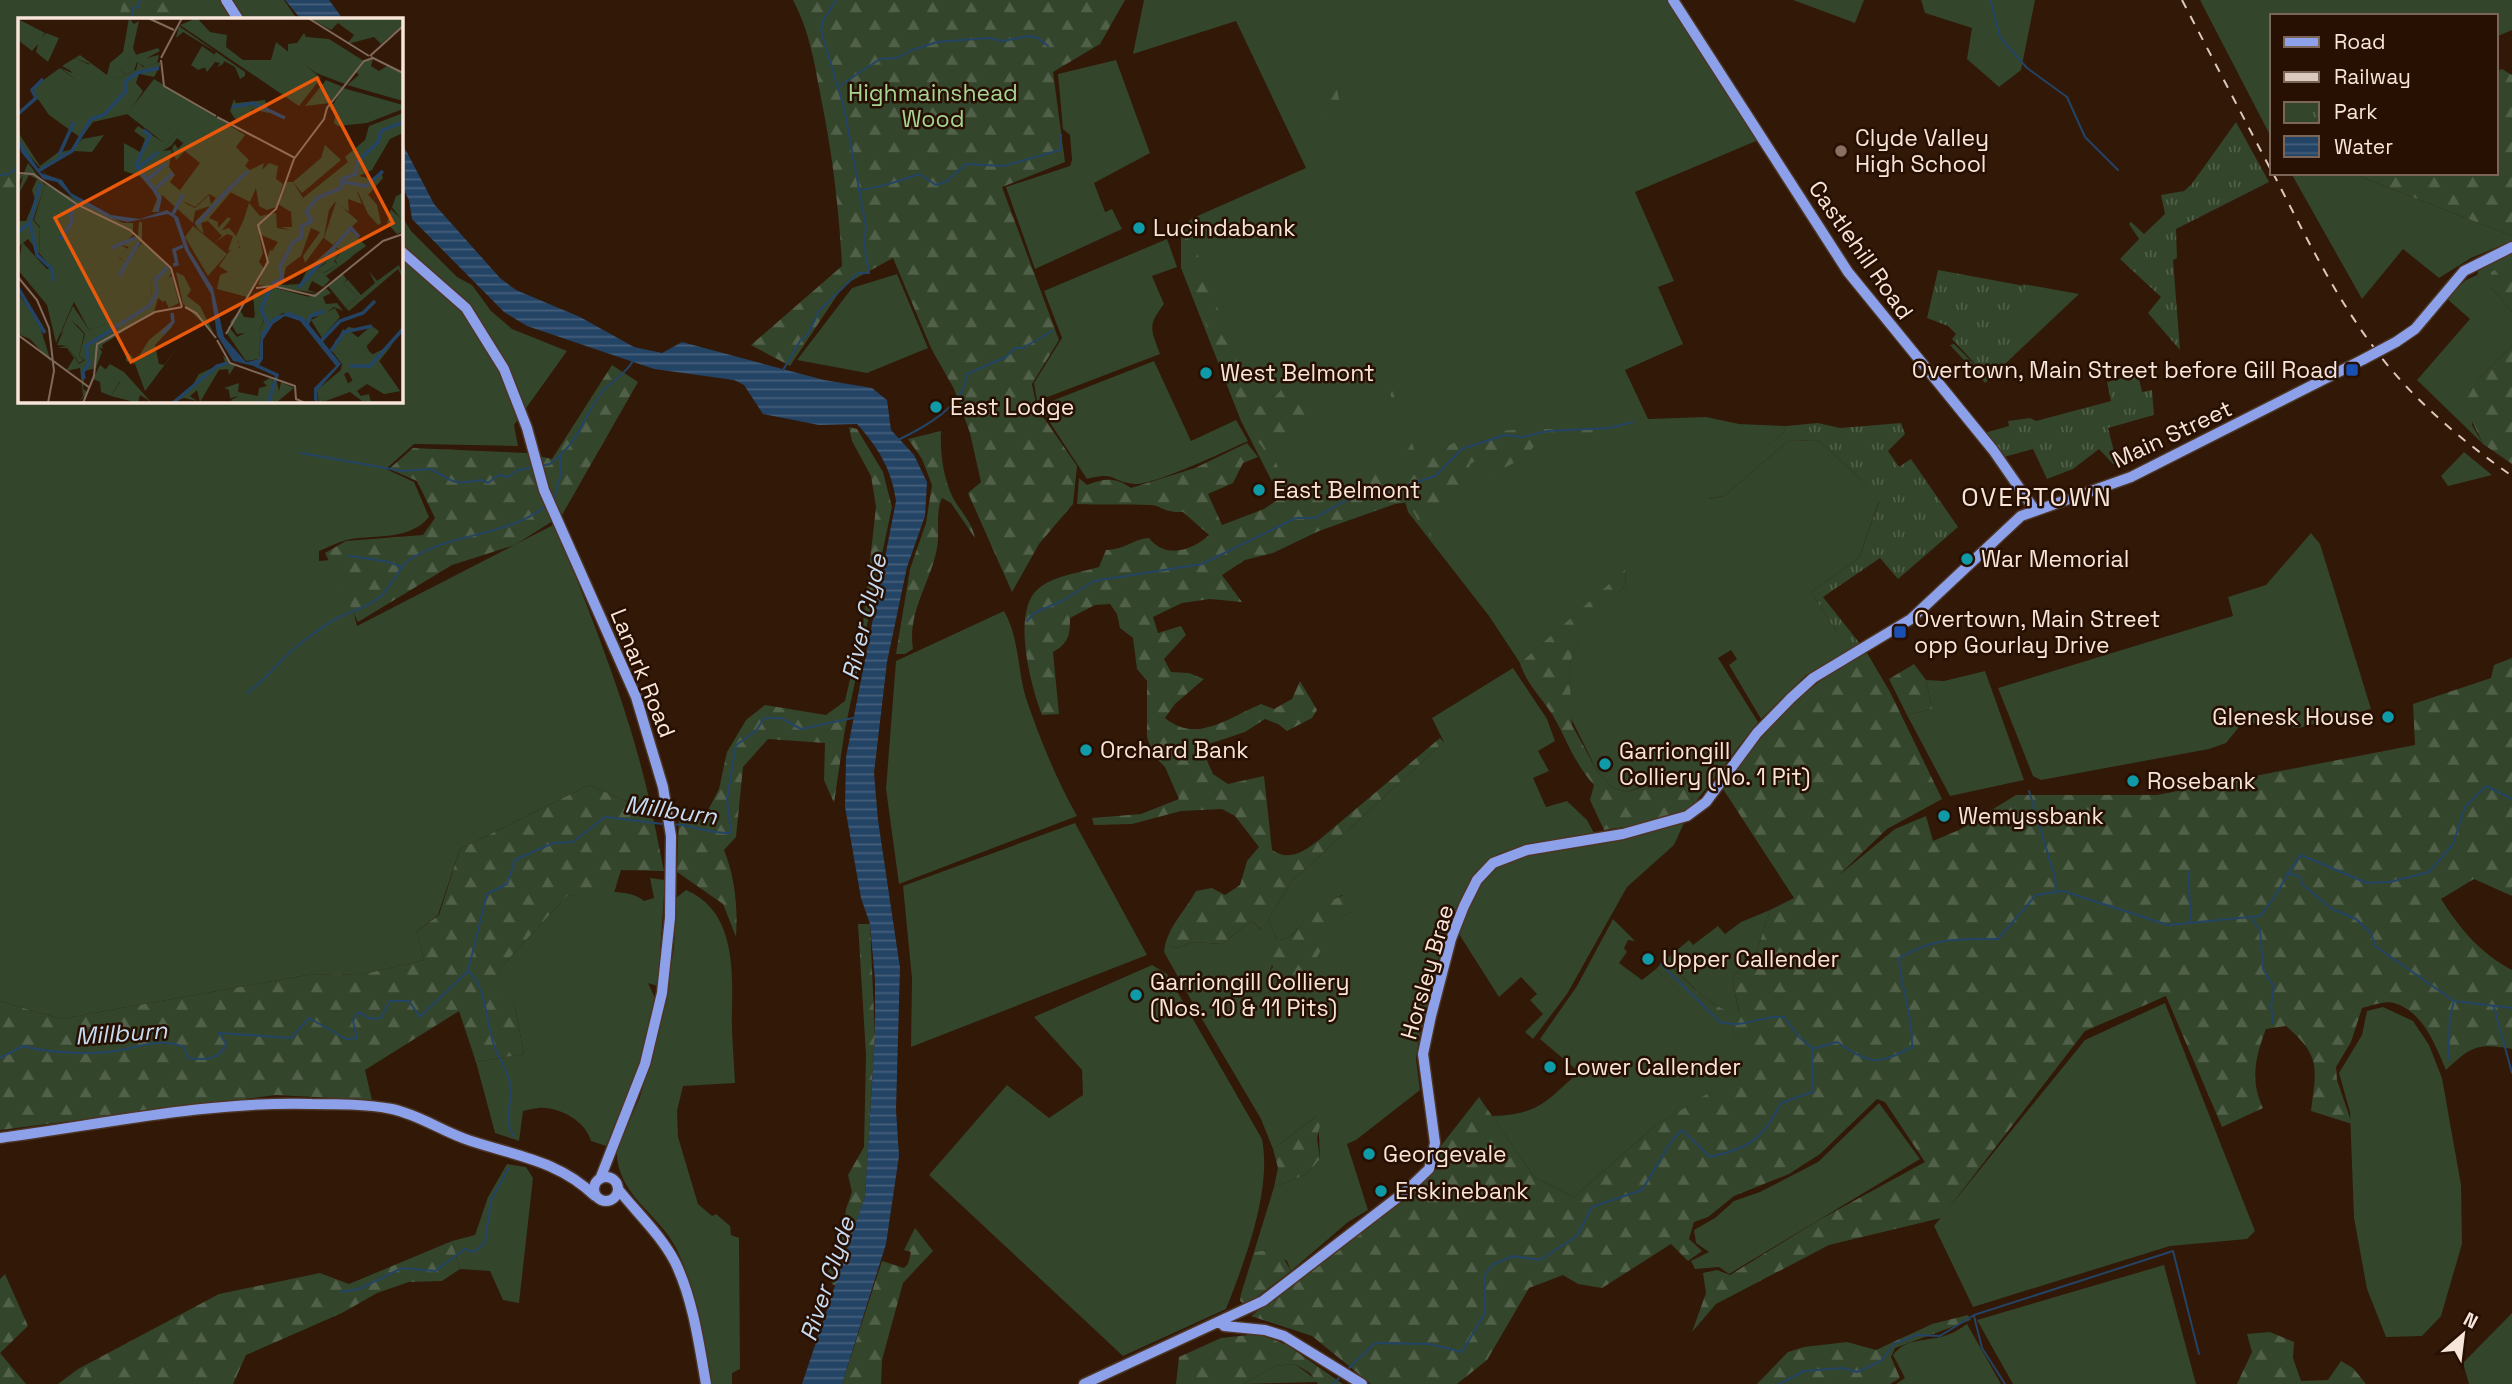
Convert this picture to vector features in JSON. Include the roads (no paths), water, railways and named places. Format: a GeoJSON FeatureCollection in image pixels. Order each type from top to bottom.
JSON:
{"type":"FeatureCollection","features":[{"type":"Feature","properties":{"kind":"main road"},"geometry":{"type":"LineString","coordinates":[[226,0],[238,18]]}},
{"type":"Feature","properties":{"kind":"main road","name":"Castlehill Road"},"geometry":{"type":"LineString","coordinates":[[1674,0],[1848,272],[1993,450],[2034,509]]}},
{"type":"Feature","properties":{"kind":"main road","name":"Main Street"},"geometry":{"type":"LineString","coordinates":[[1856,653],[1911,619],[2021,516],[2034,509],[2131,477],[2396,342],[2415,329],[2469,268],[2512,247]]}},
{"type":"Feature","properties":{"kind":"main road","name":"Lanark Road"},"geometry":{"type":"LineString","coordinates":[[402,252],[466,308],[504,369],[527,428],[544,490],[649,732],[668,807],[671,836],[670,918],[662,993],[645,1064],[610,1158],[599,1179]]}},
{"type":"Feature","properties":{"kind":"main road","name":"Horsley Brae"},"geometry":{"type":"LineString","coordinates":[[1084,1384],[1263,1301],[1419,1180],[1429,1169],[1435,1143],[1423,1054],[1451,939],[1470,892],[1485,870],[1493,863],[1527,850],[1623,834],[1687,817],[1706,802],[1757,733],[1791,698],[1813,678],[1856,653]]}},
{"type":"Feature","properties":{"kind":"main road"},"geometry":{"type":"LineString","coordinates":[[0,1138],[166,1112],[279,1103],[391,1109],[494,1148],[549,1164],[577,1178],[604,1202],[611,1200],[644,1221]]}},
{"type":"Feature","properties":{"kind":"main road"},"geometry":{"type":"LineString","coordinates":[[610,1158],[616,1185],[611,1200]]}},
{"type":"Feature","properties":{"kind":"main road"},"geometry":{"type":"LineString","coordinates":[[577,1178],[608,1177],[666,1248],[681,1275],[706,1384]]}},
{"type":"Feature","properties":{"kind":"main road"},"geometry":{"type":"LineString","coordinates":[[595,1196],[593,1187],[599,1179]]}},
{"type":"Feature","properties":{"kind":"main road"},"geometry":{"type":"LineString","coordinates":[[1221,1322],[1224,1326],[1265,1329],[1284,1336],[1362,1384]]}},
{"type":"Feature","properties":{"kind":"water"},"geometry":{"type":"Polygon","coordinates":[[[285,0],[329,0],[342,18],[300,18],[285,0]]]}},
{"type":"Feature","properties":{"kind":"water","name":"River Clyde"},"geometry":{"type":"Polygon","coordinates":[[[402,143],[434,204],[500,278],[516,290],[580,317],[634,347],[662,353],[682,342],[824,380],[872,388],[887,400],[891,430],[914,455],[927,482],[925,516],[907,567],[887,662],[874,773],[878,820],[900,968],[896,1110],[899,1156],[886,1244],[842,1384],[802,1384],[865,1196],[875,1036],[875,980],[870,924],[861,898],[845,807],[846,757],[896,501],[891,479],[878,450],[857,424],[819,425],[763,414],[744,385],[734,380],[654,369],[527,326],[504,312],[412,219],[409,200],[402,187],[402,143]]]}},
{"type":"Feature","properties":{"kind":"waterway"},"geometry":{"type":"LineString","coordinates":[[132,18],[133,8],[138,7],[140,0]]}},
{"type":"Feature","properties":{"kind":"waterway"},"geometry":{"type":"LineString","coordinates":[[783,370],[800,341],[808,334],[819,311],[858,273],[869,273],[864,245],[866,227],[844,108],[821,31],[823,21],[836,0]]}},
{"type":"Feature","properties":{"kind":"waterway"},"geometry":{"type":"LineString","coordinates":[[1990,0],[2000,37],[2027,68],[2067,97],[2085,137],[2118,170]]}},
{"type":"Feature","properties":{"kind":"waterway"},"geometry":{"type":"LineString","coordinates":[[838,87],[880,59],[898,58],[909,51],[937,42],[988,38],[1003,41],[1029,36],[1038,38],[1048,46]]}},
{"type":"Feature","properties":{"kind":"waterway"},"geometry":{"type":"LineString","coordinates":[[860,190],[919,174],[936,185],[947,181],[966,164],[1004,166],[1060,150],[1061,135]]}},
{"type":"Feature","properties":{"kind":"waterway"},"geometry":{"type":"LineString","coordinates":[[0,175],[9,174],[18,167]]}},
{"type":"Feature","properties":{"kind":"waterway"},"geometry":{"type":"LineString","coordinates":[[898,440],[931,422],[951,406],[959,396],[967,374],[1006,357],[1015,348],[1023,348],[1052,331]]}},
{"type":"Feature","properties":{"kind":"waterway"},"geometry":{"type":"LineString","coordinates":[[554,499],[560,477],[560,455],[573,441],[602,392],[633,361]]}},
{"type":"Feature","properties":{"kind":"waterway"},"geometry":{"type":"LineString","coordinates":[[1398,488],[1435,476],[1462,449],[1505,435],[1523,437],[1548,431],[1609,428],[1633,422]]}},
{"type":"Feature","properties":{"kind":"waterway"},"geometry":{"type":"LineString","coordinates":[[301,453],[402,471],[431,469],[459,482],[482,480],[488,483],[498,475],[508,477],[518,470],[535,467]]}},
{"type":"Feature","properties":{"kind":"waterway"},"geometry":{"type":"LineString","coordinates":[[540,466],[550,464],[559,456]]}},
{"type":"Feature","properties":{"kind":"waterway"},"geometry":{"type":"LineString","coordinates":[[1027,621],[1034,613],[1064,600],[1094,581],[1202,564],[1296,518],[1315,518],[1348,499],[1384,495],[1393,490]]}},
{"type":"Feature","properties":{"kind":"waterway"},"geometry":{"type":"LineString","coordinates":[[247,693],[318,630],[378,598],[409,560],[443,544],[515,523],[547,505]]}},
{"type":"Feature","properties":{"kind":"waterway"},"geometry":{"type":"LineString","coordinates":[[349,556],[383,561],[402,568]]}},
{"type":"Feature","properties":{"kind":"waterway","name":"Millburn"},"geometry":{"type":"LineString","coordinates":[[672,824],[731,833],[727,799],[736,745],[756,731],[764,718],[781,718],[801,729],[853,718]]}},
{"type":"Feature","properties":{"kind":"waterway"},"geometry":{"type":"LineString","coordinates":[[1347,1370],[1375,1343],[1430,1344],[1462,1352],[1485,1313],[1485,1275],[1492,1265],[1513,1256],[1540,1260],[1577,1236],[1592,1207],[1642,1190],[1672,1140],[1682,1130],[1710,1157],[1736,1150],[1754,1140],[1767,1126],[1781,1103],[1812,1092],[1812,1049],[1837,1042],[1858,1055],[1881,1060],[1912,1047],[1911,1024],[1899,958],[1912,951],[1947,941],[1998,939],[2036,895],[2063,891],[2168,925],[2260,916],[2301,855],[2367,883],[2390,882],[2429,872],[2453,844],[2465,807],[2486,786],[2512,799]]}},
{"type":"Feature","properties":{"kind":"waterway"},"geometry":{"type":"LineString","coordinates":[[2029,791],[2056,881],[2055,891]]}},
{"type":"Feature","properties":{"kind":"waterway","name":"Millburn"},"geometry":{"type":"LineString","coordinates":[[0,1058],[23,1046],[88,1053],[162,1043],[184,1047],[188,1058],[205,1059],[223,1050],[226,1044],[219,1033],[291,1038],[309,1018],[346,1039],[357,1038],[353,1021],[358,1012],[371,1019],[381,1018],[390,1001],[409,1001],[420,1017],[468,971],[487,894],[507,884],[515,860],[553,843],[573,842],[605,817],[663,824]]}},
{"type":"Feature","properties":{"kind":"waterway"},"geometry":{"type":"LineString","coordinates":[[2188,871],[2191,922]]}},
{"type":"Feature","properties":{"kind":"waterway"},"geometry":{"type":"LineString","coordinates":[[2287,873],[2299,876],[2302,884],[2332,909],[2356,919],[2371,933],[2375,946],[2454,1001],[2512,1008]]}},
{"type":"Feature","properties":{"kind":"waterway"},"geometry":{"type":"LineString","coordinates":[[2252,919],[2260,930],[2263,969],[2274,987],[2271,1006],[2273,1023]]}},
{"type":"Feature","properties":{"kind":"waterway"},"geometry":{"type":"LineString","coordinates":[[1661,964],[1720,1022],[1737,1024],[1784,1017],[1799,1037],[1812,1048]]}},
{"type":"Feature","properties":{"kind":"waterway"},"geometry":{"type":"LineString","coordinates":[[468,971],[479,985],[493,1042],[510,1083],[508,1121],[513,1136]]}},
{"type":"Feature","properties":{"kind":"waterway"},"geometry":{"type":"LineString","coordinates":[[2448,1059],[2450,1016],[2454,1001]]}},
{"type":"Feature","properties":{"kind":"waterway"},"geometry":{"type":"LineString","coordinates":[[2494,1007],[2512,1073]]}},
{"type":"Feature","properties":{"kind":"waterway"},"geometry":{"type":"LineString","coordinates":[[340,1292],[359,1289],[402,1268],[435,1271],[465,1249],[474,1252],[485,1243],[491,1200],[508,1169]]}},
{"type":"Feature","properties":{"kind":"waterway"},"geometry":{"type":"LineString","coordinates":[[1779,1384],[1804,1371],[1843,1368],[1857,1372],[1881,1361],[1894,1344],[1916,1335],[1940,1336],[1974,1315],[2173,1251],[2199,1354]]}},
{"type":"Feature","properties":{"kind":"waterway"},"geometry":{"type":"LineString","coordinates":[[1974,1316],[1982,1348],[2005,1384]]}},
{"type":"Feature","properties":{"kind":"waterway"},"geometry":{"type":"LineString","coordinates":[[1333,1384],[1341,1376]]}},
{"type":"Feature","properties":{"kind":"railway"},"geometry":{"type":"LineString","coordinates":[[2182,0],[2270,168]]}},
{"type":"Feature","properties":{"kind":"railway"},"geometry":{"type":"LineString","coordinates":[[2274,175],[2333,285],[2389,367],[2438,418],[2512,476]]}},
{"type":"Feature","properties":{"kind":"place","name":"Clyde Valley High School"},"geometry":{"type":"Point","coordinates":[1841,151]}},
{"type":"Feature","properties":{"kind":"place","name":"Lucindabank"},"geometry":{"type":"Point","coordinates":[1139,228]}},
{"type":"Feature","properties":{"kind":"place","name":"Overtown, Main Street before Gill Road"},"geometry":{"type":"Point","coordinates":[2352,370]}},
{"type":"Feature","properties":{"kind":"place","name":"West Belmont"},"geometry":{"type":"Point","coordinates":[1206,373]}},
{"type":"Feature","properties":{"kind":"place","name":"East Lodge"},"geometry":{"type":"Point","coordinates":[936,407]}},
{"type":"Feature","properties":{"kind":"place","name":"East Belmont"},"geometry":{"type":"Point","coordinates":[1259,490]}},
{"type":"Feature","properties":{"kind":"place","name":"War Memorial"},"geometry":{"type":"Point","coordinates":[1967,559]}},
{"type":"Feature","properties":{"kind":"place","name":"Overtown, Main Street opp Gourlay Drive"},"geometry":{"type":"Point","coordinates":[1900,632]}},
{"type":"Feature","properties":{"kind":"place","name":"Glenesk House"},"geometry":{"type":"Point","coordinates":[2388,717]}},
{"type":"Feature","properties":{"kind":"place","name":"Orchard Bank"},"geometry":{"type":"Point","coordinates":[1086,750]}},
{"type":"Feature","properties":{"kind":"place","name":"Garriongill Colliery (No. 1 Pit)"},"geometry":{"type":"Point","coordinates":[1605,764]}},
{"type":"Feature","properties":{"kind":"place","name":"Rosebank"},"geometry":{"type":"Point","coordinates":[2133,781]}},
{"type":"Feature","properties":{"kind":"place","name":"Wemyssbank"},"geometry":{"type":"Point","coordinates":[1944,816]}},
{"type":"Feature","properties":{"kind":"place","name":"Upper Callender"},"geometry":{"type":"Point","coordinates":[1648,959]}},
{"type":"Feature","properties":{"kind":"place","name":"Garriongill Colliery (Nos. 10 & 11 Pits)"},"geometry":{"type":"Point","coordinates":[1136,995]}},
{"type":"Feature","properties":{"kind":"place","name":"Lower Callender"},"geometry":{"type":"Point","coordinates":[1550,1067]}},
{"type":"Feature","properties":{"kind":"place","name":"Georgevale"},"geometry":{"type":"Point","coordinates":[1369,1154]}},
{"type":"Feature","properties":{"kind":"place","name":"Erskinebank"},"geometry":{"type":"Point","coordinates":[1381,1191]}},
{"type":"Feature","properties":{"kind":"district","name":"OVERTOWN"},"geometry":{"type":"Point","coordinates":[2037,497]}},
{"type":"Feature","properties":{"kind":"park label","name":"Highmainshead Wood"},"geometry":{"type":"Point","coordinates":[933,106]}}]}
